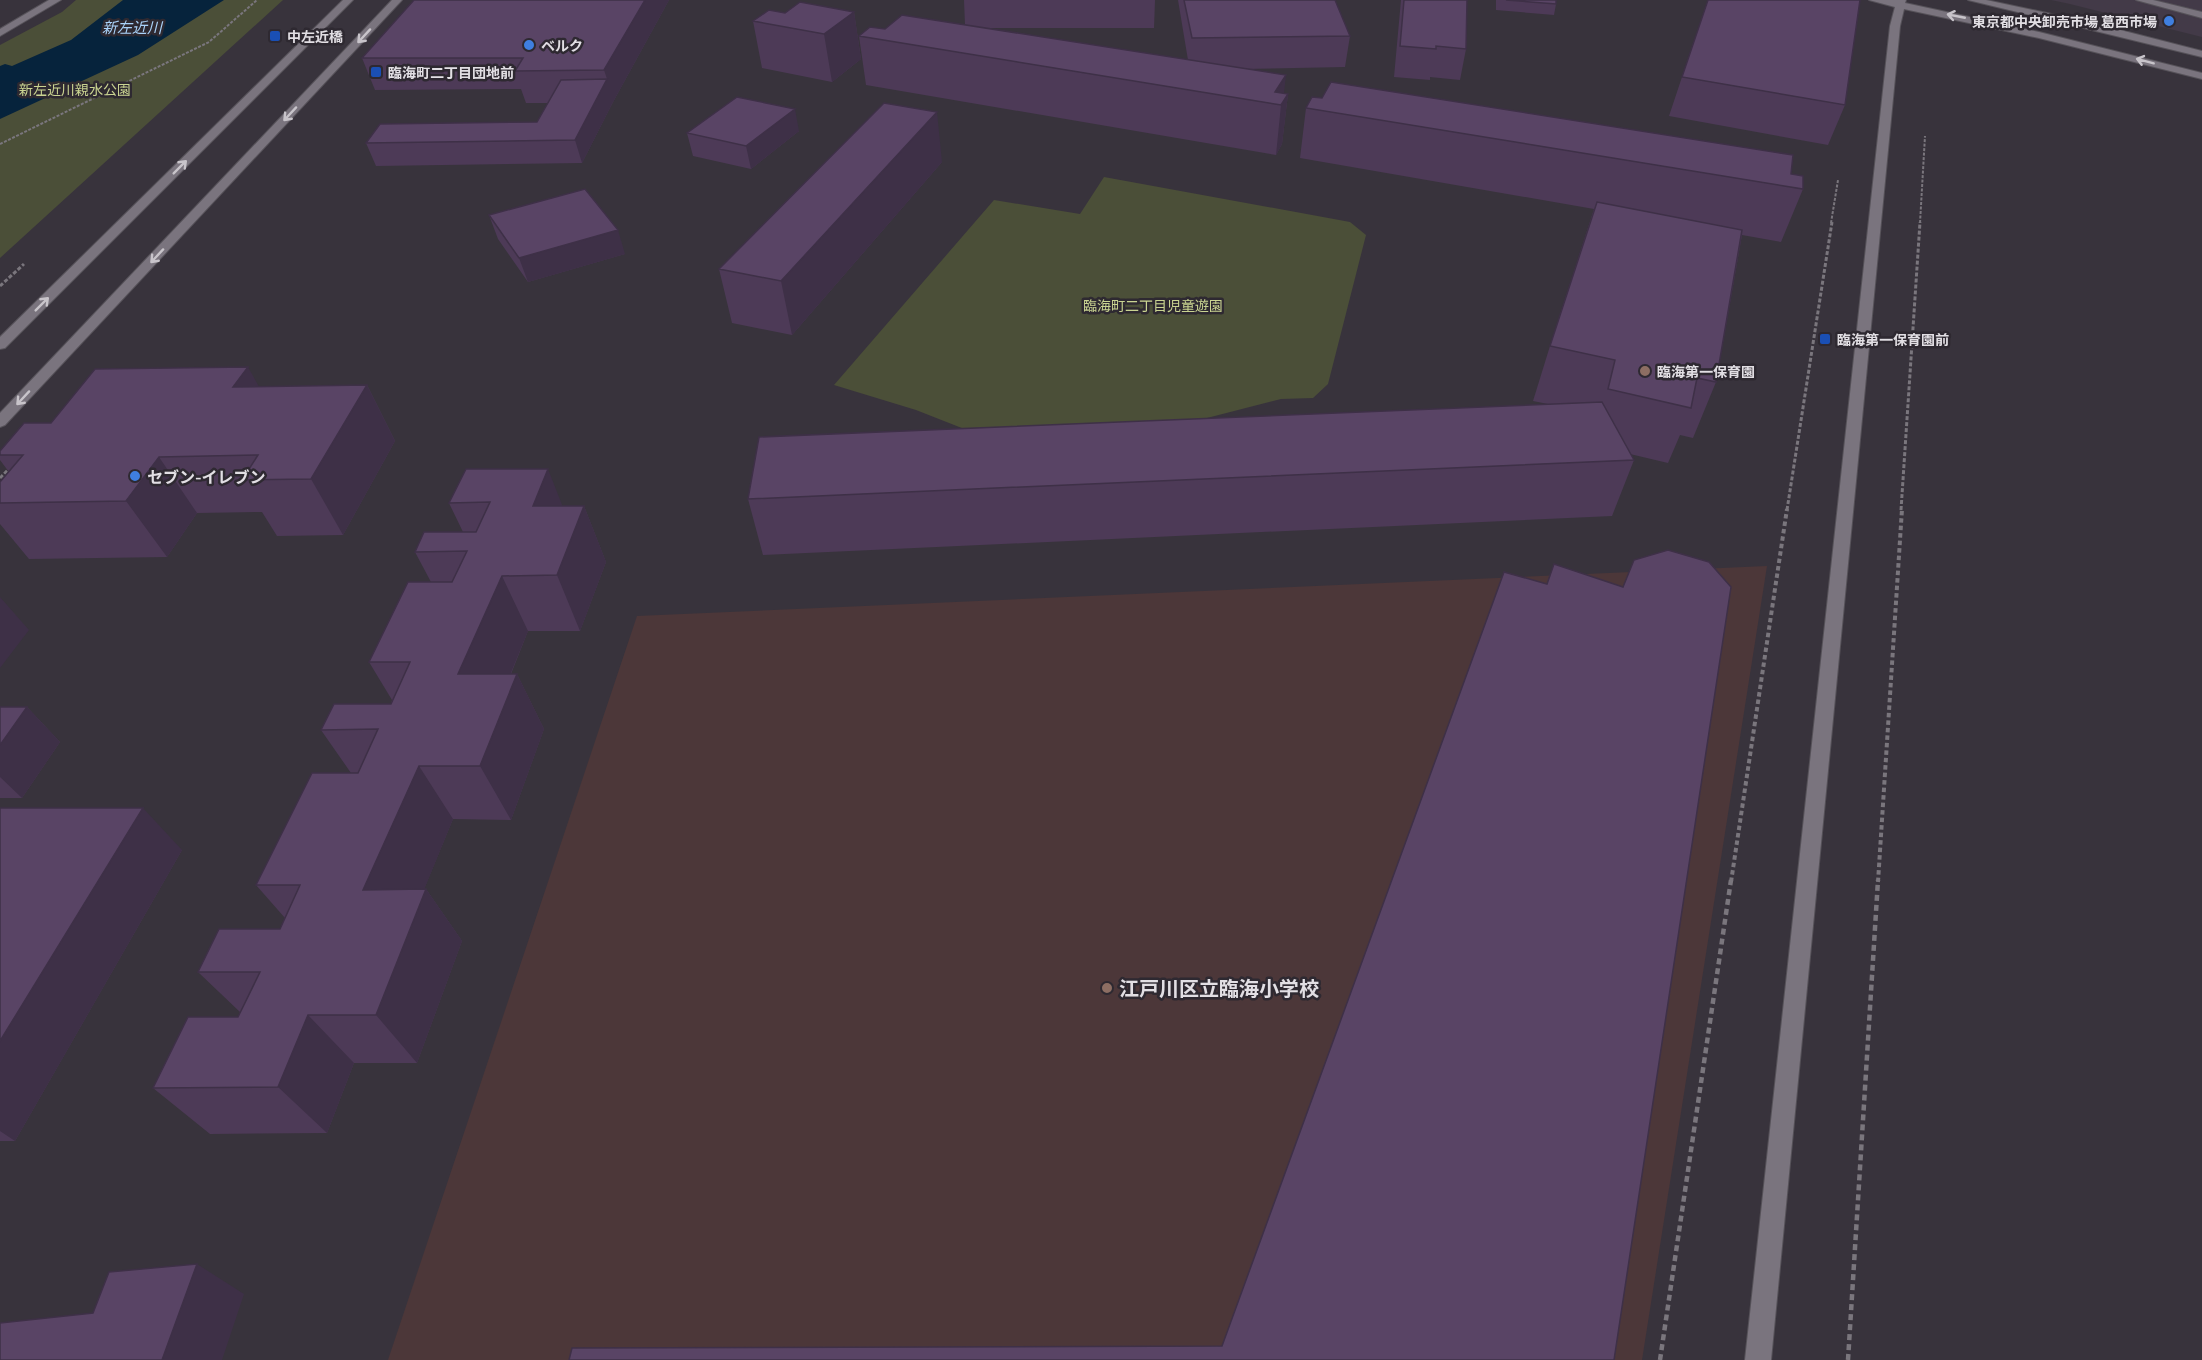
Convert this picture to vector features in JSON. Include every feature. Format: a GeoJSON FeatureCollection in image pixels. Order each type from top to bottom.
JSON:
{"type":"FeatureCollection","features":[{"type":"Feature","properties":{"kind":"street"},"geometry":{"type":"LineString","coordinates":[[0,33],[56,0]]}},
{"type":"Feature","properties":{"kind":"street"},"geometry":{"type":"LineString","coordinates":[[0,345],[348,0]]}},
{"type":"Feature","properties":{"kind":"street"},"geometry":{"type":"LineString","coordinates":[[0,422],[397,0]]}},
{"type":"Feature","properties":{"kind":"street"},"geometry":{"type":"LineString","coordinates":[[1874,0],[1901,2],[2202,76]]}},
{"type":"Feature","properties":{"kind":"street"},"geometry":{"type":"LineString","coordinates":[[1973,0],[2089,25],[2202,54]]}},
{"type":"Feature","properties":{"kind":"street"},"geometry":{"type":"LineString","coordinates":[[2141,0],[2202,15]]}},
{"type":"Feature","properties":{"kind":"street"},"geometry":{"type":"LineString","coordinates":[[1758,1360],[1895,26],[1901,2]]}},
{"type":"Feature","properties":{"kind":"path"},"geometry":{"type":"LineString","coordinates":[[0,144],[209,42],[256,0]]}},
{"type":"Feature","properties":{"kind":"path"},"geometry":{"type":"LineString","coordinates":[[1848,1360],[1925,130]]}},
{"type":"Feature","properties":{"kind":"path"},"geometry":{"type":"LineString","coordinates":[[1660,1360],[1773,597],[1838,179]]}},
{"type":"Feature","properties":{"kind":"shaded area","name":"東京都中央卸売市場 葛西市場"},"geometry":{"type":"Polygon","coordinates":[[[2051,0],[2202,0],[2202,37],[2070,4],[2051,0]]]}},
{"type":"Feature","properties":{"kind":"shaded area","name":"江戸川区立臨海小学校"},"geometry":{"type":"Polygon","coordinates":[[[1767,566],[1642,1360],[388,1360],[637,616],[1767,566]]]}},
{"type":"Feature","properties":{"kind":"green space","name":"新左近川親水公園"},"geometry":{"type":"Polygon","coordinates":[[[76,0],[283,0],[0,258],[0,45],[62,12],[76,0]]]}},
{"type":"Feature","properties":{"kind":"green space","name":"臨海町二丁目児童遊園"},"geometry":{"type":"Polygon","coordinates":[[[1104,177],[1350,222],[1366,235],[1328,384],[1313,398],[1281,399],[1203,419],[972,432],[916,410],[834,385],[994,200],[1080,214],[1104,177]]]}},
{"type":"Feature","properties":{"kind":"water","name":"新左近川"},"geometry":{"type":"Polygon","coordinates":[[[123,0],[224,0],[138,55],[0,119],[0,66],[5,64],[12,66],[71,40],[123,0]]]}},
{"type":"Feature","properties":{"kind":"building"},"geometry":{"type":"Polygon","coordinates":[[[414,0],[645,0],[604,70],[515,71],[523,58],[362,58],[414,0]]]}},
{"type":"Feature","properties":{"kind":"building"},"geometry":{"type":"Polygon","coordinates":[[[1184,0],[1335,0],[1350,36],[1192,38],[1184,0]]]}},
{"type":"Feature","properties":{"kind":"building"},"geometry":{"type":"Polygon","coordinates":[[[1404,0],[1467,0],[1466,49],[1400,46],[1404,0]]]}},
{"type":"Feature","properties":{"kind":"building"},"geometry":{"type":"Polygon","coordinates":[[[1506,0],[1556,0],[1556,4],[1506,0]]]}},
{"type":"Feature","properties":{"kind":"building"},"geometry":{"type":"Polygon","coordinates":[[[1708,0],[1860,0],[1845,105],[1682,77],[1708,0]]]}},
{"type":"Feature","properties":{"kind":"building"},"geometry":{"type":"Polygon","coordinates":[[[800,2],[854,12],[824,34],[753,21],[769,10],[785,13],[800,2]]]}},
{"type":"Feature","properties":{"kind":"building"},"geometry":{"type":"Polygon","coordinates":[[[902,15],[1286,75],[1275,92],[1288,94],[1281,105],[859,36],[870,27],[885,29],[902,15]]]}},
{"type":"Feature","properties":{"kind":"building"},"geometry":{"type":"Polygon","coordinates":[[[607,79],[575,140],[366,143],[380,124],[537,122],[561,80],[607,79]]]}},
{"type":"Feature","properties":{"kind":"building"},"geometry":{"type":"Polygon","coordinates":[[[1331,82],[1793,155],[1791,174],[1803,176],[1803,189],[1306,108],[1312,97],[1322,98],[1331,82]]]}},
{"type":"Feature","properties":{"kind":"building"},"geometry":{"type":"Polygon","coordinates":[[[737,97],[795,109],[746,146],[687,133],[737,97]]]}},
{"type":"Feature","properties":{"kind":"building"},"geometry":{"type":"Polygon","coordinates":[[[884,103],[937,112],[781,281],[719,269],[884,103]]]}},
{"type":"Feature","properties":{"kind":"building"},"geometry":{"type":"Polygon","coordinates":[[[585,189],[618,230],[519,258],[489,215],[585,189]]]}},
{"type":"Feature","properties":{"kind":"building"},"geometry":{"type":"Polygon","coordinates":[[[1597,202],[1742,230],[1716,382],[1697,378],[1691,408],[1608,389],[1615,360],[1550,346],[1597,202]]]}},
{"type":"Feature","properties":{"kind":"building"},"geometry":{"type":"Polygon","coordinates":[[[248,367],[233,387],[367,385],[311,479],[242,480],[258,455],[159,457],[126,501],[0,503],[0,482],[23,455],[0,455],[0,451],[24,423],[51,423],[95,369],[248,367]]]}},
{"type":"Feature","properties":{"kind":"building"},"geometry":{"type":"Polygon","coordinates":[[[1602,402],[1634,460],[748,499],[759,437],[1602,402]]]}},
{"type":"Feature","properties":{"kind":"building"},"geometry":{"type":"Polygon","coordinates":[[[466,469],[548,469],[533,506],[584,506],[557,575],[502,576],[458,674],[517,674],[480,766],[419,766],[363,890],[426,889],[376,1015],[308,1015],[278,1087],[153,1088],[188,1017],[238,1017],[260,972],[198,972],[219,929],[280,929],[300,885],[256,885],[312,773],[358,773],[378,729],[321,730],[334,704],[391,704],[410,662],[369,662],[408,582],[452,582],[467,551],[415,552],[424,532],[476,532],[490,502],[449,503],[466,469]]]}},
{"type":"Feature","properties":{"kind":"building"},"geometry":{"type":"Polygon","coordinates":[[[1668,550],[1709,562],[1731,587],[1614,1360],[569,1360],[572,1348],[1222,1346],[1504,572],[1547,584],[1554,564],[1623,587],[1634,560],[1668,550]]]}},
{"type":"Feature","properties":{"kind":"building"},"geometry":{"type":"Polygon","coordinates":[[[0,707],[27,707],[0,745],[0,707]]]}},
{"type":"Feature","properties":{"kind":"building"},"geometry":{"type":"Polygon","coordinates":[[[0,808],[143,808],[0,1041],[0,808]]]}},
{"type":"Feature","properties":{"kind":"building"},"geometry":{"type":"Polygon","coordinates":[[[197,1264],[162,1360],[0,1360],[0,1323],[93,1313],[109,1272],[197,1264]]]}},
{"type":"Feature","properties":{"kind":"place","name":"東京都中央卸売市場 葛西市場"},"geometry":{"type":"Point","coordinates":[2169,21]}},
{"type":"Feature","properties":{"kind":"place","name":"中左近橋"},"geometry":{"type":"Point","coordinates":[275,36]}},
{"type":"Feature","properties":{"kind":"place","name":"ベルク"},"geometry":{"type":"Point","coordinates":[529,45]}},
{"type":"Feature","properties":{"kind":"place","name":"臨海町二丁目団地前"},"geometry":{"type":"Point","coordinates":[376,72]}},
{"type":"Feature","properties":{"kind":"place","name":"臨海第一保育園前"},"geometry":{"type":"Point","coordinates":[1825,339]}},
{"type":"Feature","properties":{"kind":"place","name":"臨海第一保育園"},"geometry":{"type":"Point","coordinates":[1645,371]}},
{"type":"Feature","properties":{"kind":"place","name":"セブン-イレブン"},"geometry":{"type":"Point","coordinates":[135,476]}},
{"type":"Feature","properties":{"kind":"place","name":"江戸川区立臨海小学校"},"geometry":{"type":"Point","coordinates":[1107,988]}}]}
